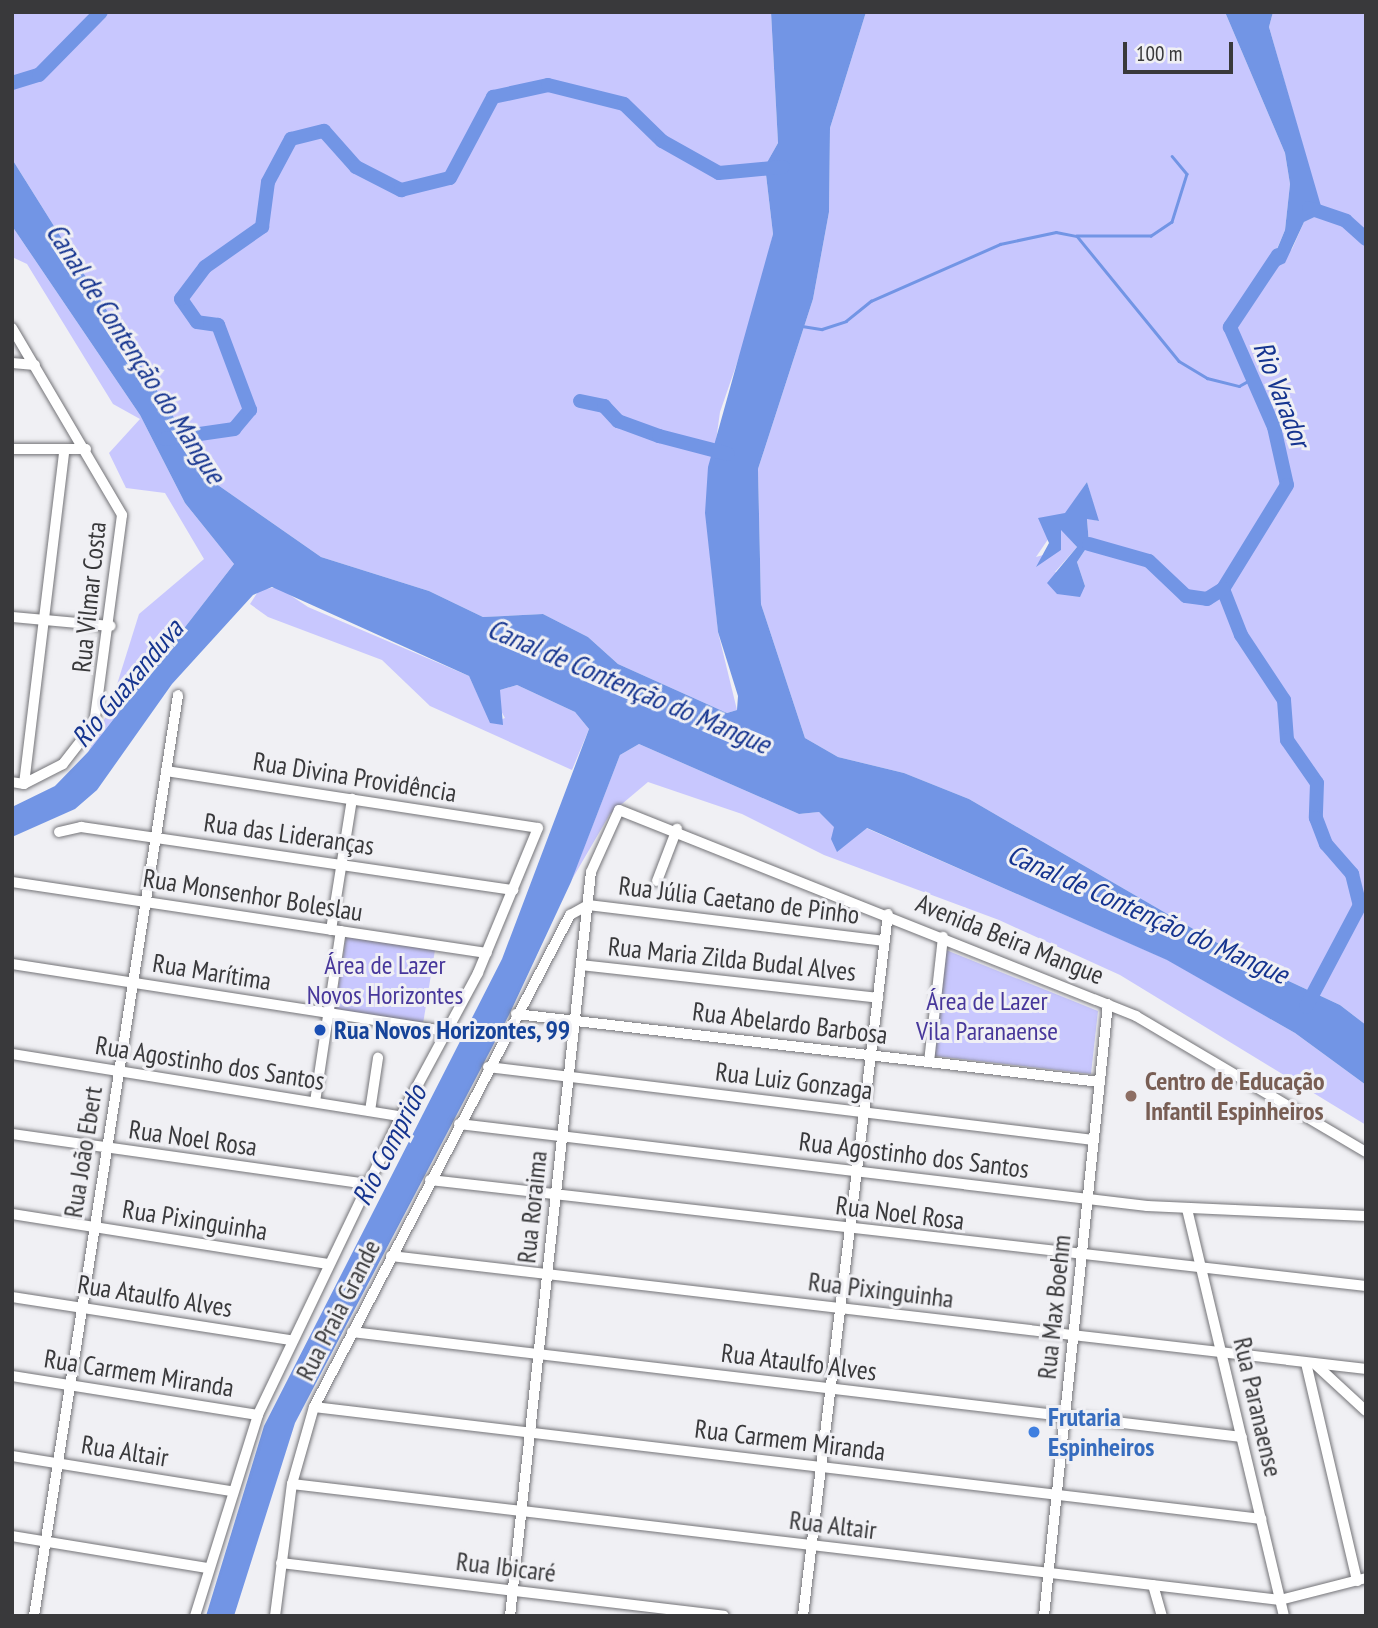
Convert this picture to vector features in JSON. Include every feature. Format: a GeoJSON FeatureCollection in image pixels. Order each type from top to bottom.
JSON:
{"type":"FeatureCollection","features":[{"type":"Feature","properties":{"kind":"street"},"geometry":{"type":"LineString","coordinates":[[12,328],[86,449],[64,453],[12,449]]}},
{"type":"Feature","properties":{"kind":"street"},"geometry":{"type":"LineString","coordinates":[[12,363],[35,365]]}},
{"type":"Feature","properties":{"kind":"street","name":"Rua Vilmar Costa"},"geometry":{"type":"LineString","coordinates":[[24,784],[63,764],[89,734],[111,626],[121,506],[86,449]]}},
{"type":"Feature","properties":{"kind":"street"},"geometry":{"type":"LineString","coordinates":[[12,782],[24,784],[49,620],[64,453]]}},
{"type":"Feature","properties":{"kind":"street"},"geometry":{"type":"LineString","coordinates":[[12,617],[111,626]]}},
{"type":"Feature","properties":{"kind":"street","name":"Rua João Ebert"},"geometry":{"type":"LineString","coordinates":[[34,1616],[177,695]]}},
{"type":"Feature","properties":{"kind":"street","name":"Rua Divina Providência"},"geometry":{"type":"LineString","coordinates":[[166,771],[538,828],[513,890]]}},
{"type":"Feature","properties":{"kind":"street"},"geometry":{"type":"LineString","coordinates":[[314,1102],[328,1013],[341,865],[352,799]]}},
{"type":"Feature","properties":{"kind":"street","name":"Avenida Beira Mangue"},"geometry":{"type":"LineString","coordinates":[[619,810],[677,829],[1108,1004],[1213,1056],[1366,1152]]}},
{"type":"Feature","properties":{"kind":"street","name":"Rua Roraima"},"geometry":{"type":"LineString","coordinates":[[510,1616],[588,905],[596,855],[619,810]]}},
{"type":"Feature","properties":{"kind":"street","name":"Rua das Lideranças"},"geometry":{"type":"LineString","coordinates":[[59,832],[81,827],[513,890]]}},
{"type":"Feature","properties":{"kind":"street"},"geometry":{"type":"LineString","coordinates":[[657,881],[677,829]]}},
{"type":"Feature","properties":{"kind":"street","name":"Rua Monsenhor Boleslau"},"geometry":{"type":"LineString","coordinates":[[12,882],[487,953]]}},
{"type":"Feature","properties":{"kind":"street"},"geometry":{"type":"LineString","coordinates":[[195,1616],[231,1491],[258,1415],[291,1340],[401,1116],[487,953],[513,890]]}},
{"type":"Feature","properties":{"kind":"street","name":"Rua Júlia Caetano de Pinho"},"geometry":{"type":"LineString","coordinates":[[588,905],[884,941]]}},
{"type":"Feature","properties":{"kind":"street","name":"Rua Praia Grande"},"geometry":{"type":"LineString","coordinates":[[275,1616],[292,1484],[314,1407],[563,923],[588,905]]}},
{"type":"Feature","properties":{"kind":"street"},"geometry":{"type":"LineString","coordinates":[[803,1616],[888,914]]}},
{"type":"Feature","properties":{"kind":"street"},"geometry":{"type":"LineString","coordinates":[[929,1062],[943,937]]}},
{"type":"Feature","properties":{"kind":"street","name":"Rua Marítima"},"geometry":{"type":"LineString","coordinates":[[12,964],[446,1031]]}},
{"type":"Feature","properties":{"kind":"street","name":"Rua Maria Zilda Budal Alves"},"geometry":{"type":"LineString","coordinates":[[581,965],[878,998]]}},
{"type":"Feature","properties":{"kind":"street","name":"Rua Max Boehm"},"geometry":{"type":"LineString","coordinates":[[1044,1616],[1108,1004]]}},
{"type":"Feature","properties":{"kind":"street","name":"Rua Abelardo Barbosa"},"geometry":{"type":"LineString","coordinates":[[516,1014],[1100,1082]]}},
{"type":"Feature","properties":{"kind":"street","name":"Rua Agostinho dos Santos"},"geometry":{"type":"LineString","coordinates":[[12,1054],[401,1116]]}},
{"type":"Feature","properties":{"kind":"street"},"geometry":{"type":"LineString","coordinates":[[370,1111],[378,1058]]}},
{"type":"Feature","properties":{"kind":"street","name":"Rua Luiz Gonzaga"},"geometry":{"type":"LineString","coordinates":[[488,1067],[1094,1140]]}},
{"type":"Feature","properties":{"kind":"street","name":"Rua Agostinho dos Santos"},"geometry":{"type":"LineString","coordinates":[[459,1124],[1088,1199],[1187,1209],[1366,1216]]}},
{"type":"Feature","properties":{"kind":"street","name":"Rua Noel Rosa"},"geometry":{"type":"LineString","coordinates":[[12,1134],[368,1184]]}},
{"type":"Feature","properties":{"kind":"street","name":"Rua Noel Rosa"},"geometry":{"type":"LineString","coordinates":[[430,1180],[1082,1258],[1366,1286]]}},
{"type":"Feature","properties":{"kind":"street","name":"Rua Paranaense"},"geometry":{"type":"LineString","coordinates":[[1187,1209],[1284,1616]]}},
{"type":"Feature","properties":{"kind":"street","name":"Rua Pixinguinha"},"geometry":{"type":"LineString","coordinates":[[12,1214],[328,1264]]}},
{"type":"Feature","properties":{"kind":"street","name":"Rua Pixinguinha"},"geometry":{"type":"LineString","coordinates":[[391,1255],[1366,1370]]}},
{"type":"Feature","properties":{"kind":"street","name":"Rua Ataulfo Alves"},"geometry":{"type":"LineString","coordinates":[[12,1297],[291,1340]]}},
{"type":"Feature","properties":{"kind":"street","name":"Rua Ataulfo Alves"},"geometry":{"type":"LineString","coordinates":[[352,1332],[1241,1437]]}},
{"type":"Feature","properties":{"kind":"street"},"geometry":{"type":"LineString","coordinates":[[1310,1363],[1366,1411]]}},
{"type":"Feature","properties":{"kind":"street"},"geometry":{"type":"LineString","coordinates":[[1310,1363],[1361,1579]]}},
{"type":"Feature","properties":{"kind":"street","name":"Rua Carmem Miranda"},"geometry":{"type":"LineString","coordinates":[[12,1376],[258,1415]]}},
{"type":"Feature","properties":{"kind":"street","name":"Rua Carmem Miranda"},"geometry":{"type":"LineString","coordinates":[[314,1407],[1261,1519]]}},
{"type":"Feature","properties":{"kind":"street","name":"Rua Altair"},"geometry":{"type":"LineString","coordinates":[[12,1456],[231,1491]]}},
{"type":"Feature","properties":{"kind":"street","name":"Rua Altair"},"geometry":{"type":"LineString","coordinates":[[292,1484],[1280,1600],[1361,1579]]}},
{"type":"Feature","properties":{"kind":"street"},"geometry":{"type":"LineString","coordinates":[[12,1536],[208,1568]]}},
{"type":"Feature","properties":{"kind":"street","name":"Rua Ibicaré"},"geometry":{"type":"LineString","coordinates":[[281,1563],[724,1616]]}},
{"type":"Feature","properties":{"kind":"street"},"geometry":{"type":"LineString","coordinates":[[1153,1585],[1162,1616]]}},
{"type":"Feature","properties":{"kind":"green space"},"geometry":{"type":"Polygon","coordinates":[[[12,12],[771,12],[778,143],[765,166],[773,234],[754,314],[720,412],[706,513],[718,632],[737,710],[727,713],[618,664],[588,637],[543,614],[483,617],[429,591],[321,557],[215,483],[12,159],[12,12]]]}},
{"type":"Feature","properties":{"kind":"green space"},"geometry":{"type":"Polygon","coordinates":[[[866,12],[1225,12],[1285,153],[1290,184],[1285,230],[1268,270],[1292,249],[1304,222],[1322,213],[1269,27],[1273,12],[1366,12],[1366,1025],[1340,1005],[1259,967],[969,799],[904,773],[838,757],[805,738],[761,604],[758,469],[813,299],[829,212],[830,128],[866,12]],[[1087,482],[1036,557],[1061,550],[1061,529],[1077,547],[1055,572],[1085,586],[1077,562],[1089,544],[1087,518],[1098,521],[1087,482]]]}},
{"type":"Feature","properties":{"kind":"green space"},"geometry":{"type":"Polygon","coordinates":[[[12,226],[140,415],[185,503],[234,564],[88,752],[109,710],[139,614],[204,559],[165,493],[126,488],[109,453],[140,419],[113,404],[27,264],[12,257],[12,226]]]}},
{"type":"Feature","properties":{"kind":"green space"},"geometry":{"type":"Polygon","coordinates":[[[278,587],[308,607],[469,676],[491,723],[505,718],[497,704],[500,690],[517,685],[575,712],[589,729],[572,770],[430,706],[382,660],[268,617],[250,604],[259,590],[278,587]]]}},
{"type":"Feature","properties":{"kind":"green space"},"geometry":{"type":"Polygon","coordinates":[[[639,744],[799,814],[819,812],[848,839],[866,828],[1168,960],[1295,1033],[1366,1085],[1366,1125],[1120,975],[999,920],[824,855],[742,814],[648,782],[610,814],[571,881],[620,755],[639,744]]]}},
{"type":"Feature","properties":{"kind":"green space","name":"Área de Lazer Novos Horizontes"},"geometry":{"type":"Polygon","coordinates":[[[346,937],[435,950],[423,1024],[335,1010],[346,937]]]}},
{"type":"Feature","properties":{"kind":"green space","name":"Área de Lazer Vila Paranaense"},"geometry":{"type":"Polygon","coordinates":[[[946,950],[1098,1011],[1091,1074],[935,1056],[946,950]]]}},
{"type":"Feature","properties":{"kind":"water","name":"Canal de Contenção do Mangue"},"geometry":{"type":"Polygon","coordinates":[[[771,12],[866,12],[830,128],[829,212],[813,299],[758,469],[761,604],[805,738],[838,757],[904,773],[969,799],[1259,967],[1340,1005],[1366,1025],[1366,1085],[1295,1033],[1167,960],[867,828],[837,852],[831,839],[834,827],[819,812],[799,814],[639,744],[620,755],[571,882],[509,1015],[295,1423],[234,1616],[206,1616],[264,1426],[502,959],[589,729],[575,712],[517,685],[500,690],[503,725],[490,723],[469,676],[272,587],[253,595],[172,684],[97,790],[75,809],[12,837],[12,807],[55,786],[88,752],[234,564],[185,503],[140,415],[12,226],[12,159],[215,483],[321,557],[429,591],[483,617],[543,614],[588,637],[618,664],[727,713],[737,710],[738,696],[718,632],[705,513],[708,467],[773,234],[765,166],[778,143],[771,12]]]}},
{"type":"Feature","properties":{"kind":"water"},"geometry":{"type":"Polygon","coordinates":[[[1225,12],[1273,12],[1269,27],[1323,213],[1304,222],[1285,263],[1268,271],[1285,230],[1290,184],[1285,153],[1225,12]]]}},
{"type":"Feature","properties":{"kind":"water"},"geometry":{"type":"Polygon","coordinates":[[[1087,482],[1099,521],[1087,519],[1089,544],[1077,562],[1085,586],[1080,597],[1057,594],[1047,583],[1077,547],[1061,530],[1061,550],[1036,567],[1049,543],[1038,518],[1065,513],[1087,482]]]}},
{"type":"Feature","properties":{"kind":"waterway"},"geometry":{"type":"LineString","coordinates":[[12,83],[39,75],[101,12]]}},
{"type":"Feature","properties":{"kind":"waterway","name":"Canal de Contenção do Mangue"},"geometry":{"type":"LineString","coordinates":[[165,439],[234,429],[250,410],[218,325],[197,322],[181,299],[205,267],[262,227],[268,182],[291,139],[324,131],[356,167],[401,190],[450,178],[493,97],[548,85],[624,104],[662,141],[719,173],[783,167]]}},
{"type":"Feature","properties":{"kind":"waterway"},"geometry":{"type":"LineString","coordinates":[[1172,156],[1187,174],[1172,222],[1151,236],[1077,236],[1179,361],[1207,378],[1239,386],[1250,380]]}},
{"type":"Feature","properties":{"kind":"waterway"},"geometry":{"type":"LineString","coordinates":[[1309,208],[1346,221],[1366,239]]}},
{"type":"Feature","properties":{"kind":"waterway"},"geometry":{"type":"LineString","coordinates":[[802,326],[822,329],[846,321],[871,301],[1000,244],[1056,232],[1077,236]]}},
{"type":"Feature","properties":{"kind":"waterway","name":"Rio Varador"},"geometry":{"type":"LineString","coordinates":[[1278,255],[1230,327],[1274,427],[1287,485],[1223,589],[1241,635],[1284,700],[1287,740],[1317,783],[1316,818],[1326,844],[1352,874],[1360,905],[1306,1007]]}},
{"type":"Feature","properties":{"kind":"waterway"},"geometry":{"type":"LineString","coordinates":[[580,401],[604,406],[618,421],[659,436],[728,454]]}},
{"type":"Feature","properties":{"kind":"waterway"},"geometry":{"type":"LineString","coordinates":[[1089,544],[1149,561],[1186,596],[1207,599],[1223,589]]}},
{"type":"Feature","properties":{"kind":"place","name":"Rua Novos Horizontes, 99"},"geometry":{"type":"Point","coordinates":[320,1030]}},
{"type":"Feature","properties":{"kind":"place","name":"Centro de Educação Infantil Espinheiros"},"geometry":{"type":"Point","coordinates":[1131,1096]}},
{"type":"Feature","properties":{"kind":"place","name":"Frutaria Espinheiros"},"geometry":{"type":"Point","coordinates":[1034,1432]}},
{"type":"Feature","properties":{"kind":"water label","name":"Rio Guaxanduva"},"geometry":{"type":"Point","coordinates":[127,683]}},
{"type":"Feature","properties":{"kind":"water label","name":"Rio Comprido"},"geometry":{"type":"Point","coordinates":[389,1145]}}]}
